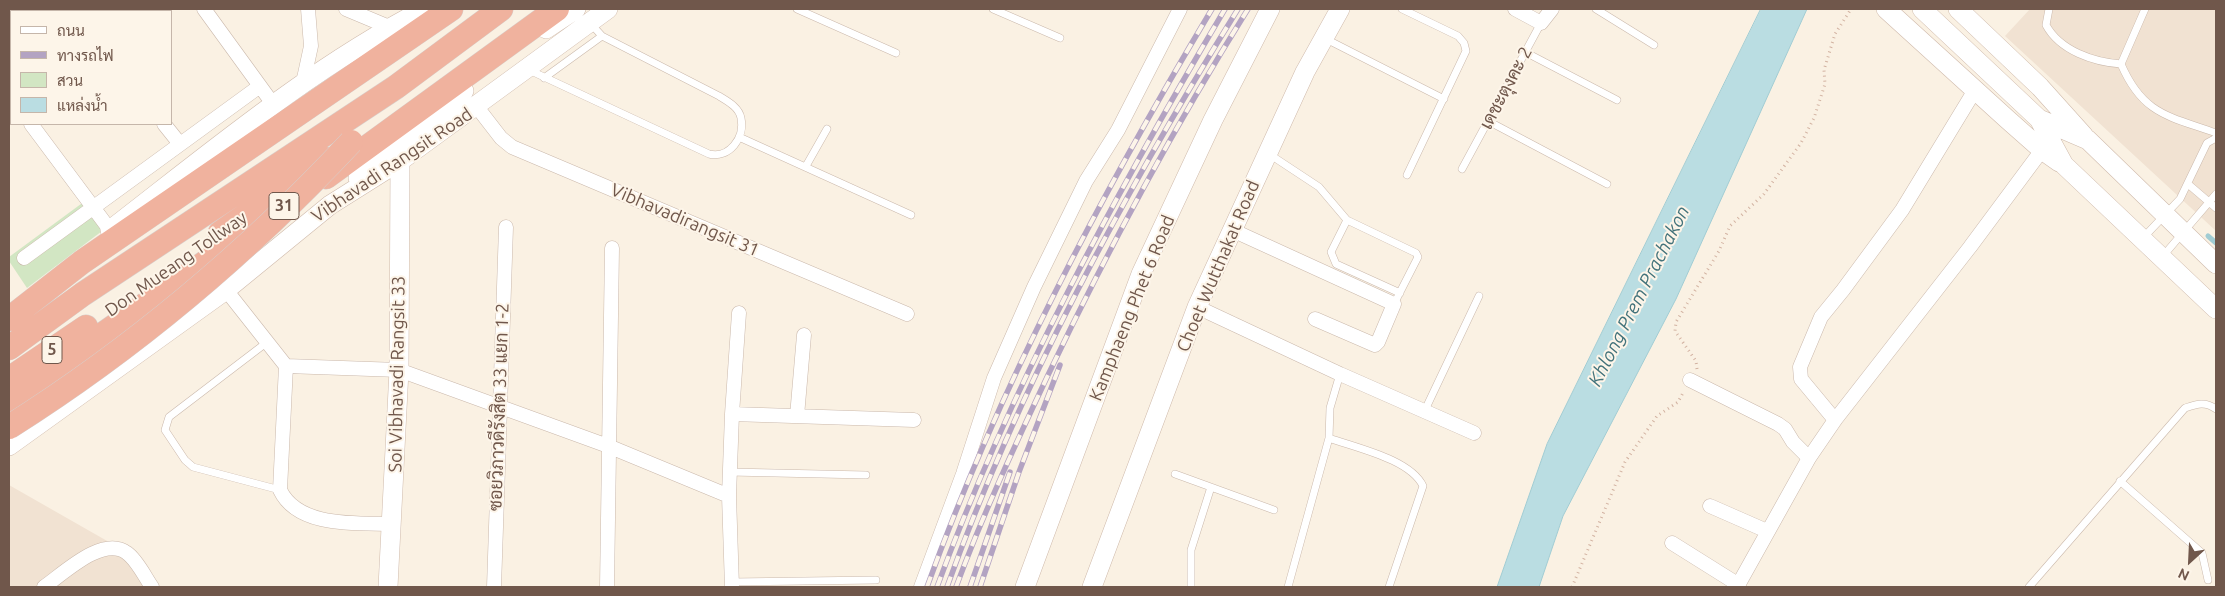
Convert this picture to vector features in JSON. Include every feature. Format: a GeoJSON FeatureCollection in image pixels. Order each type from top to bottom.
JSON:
{"type":"FeatureCollection","features":[{"type":"Feature","properties":{"kind":"highway"},"geometry":{"type":"LineString","coordinates":[[9,318],[82,262],[451,9]]}},
{"type":"Feature","properties":{"kind":"highway","name":"Don Mueang Tollway"},"geometry":{"type":"LineString","coordinates":[[9,348],[78,297],[396,87],[501,9]]}},
{"type":"Feature","properties":{"kind":"highway","name":"Don Mueang Tollway"},"geometry":{"type":"LineString","coordinates":[[9,378],[95,321],[538,9]]}},
{"type":"Feature","properties":{"kind":"highway","name":"Vibhavadi Rangsit Road"},"geometry":{"type":"LineString","coordinates":[[9,400],[161,295],[557,9]]}},
{"type":"Feature","properties":{"kind":"highway","name":"31"},"geometry":{"type":"LineString","coordinates":[[9,427],[124,346],[220,270],[300,196],[351,142]]}},
{"type":"Feature","properties":{"kind":"main road"},"geometry":{"type":"LineString","coordinates":[[9,305],[110,230],[273,104],[402,19],[425,9]]}},
{"type":"Feature","properties":{"kind":"main road","name":"Vibhavadi Rangsit Road"},"geometry":{"type":"LineString","coordinates":[[9,446],[226,290],[330,204],[400,162],[476,107],[526,69],[582,15],[608,9]]}},
{"type":"Feature","properties":{"kind":"main road","name":"Kamphaeng Phet 6 Road"},"geometry":{"type":"LineString","coordinates":[[1025,587],[1141,274],[1213,120],[1270,9]]}},
{"type":"Feature","properties":{"kind":"main road","name":"Choet Wutthakat Road"},"geometry":{"type":"LineString","coordinates":[[1092,587],[1197,307],[1267,153],[1323,38],[1340,9]]}},
{"type":"Feature","properties":{"kind":"main road"},"geometry":{"type":"LineString","coordinates":[[1886,9],[2042,150],[2064,165],[2161,259],[2216,309]]}},
{"type":"Feature","properties":{"kind":"main road"},"geometry":{"type":"LineString","coordinates":[[1922,9],[2039,119],[2064,165]]}},
{"type":"Feature","properties":{"kind":"main road"},"geometry":{"type":"LineString","coordinates":[[1958,9],[2040,88],[2088,140],[2187,229],[2216,264]]}},
{"type":"Feature","properties":{"kind":"main road"},"geometry":{"type":"LineString","coordinates":[[330,204],[405,136],[582,15]]}},
{"type":"Feature","properties":{"kind":"main road"},"geometry":{"type":"LineString","coordinates":[[2039,119],[2088,140]]}},
{"type":"Feature","properties":{"kind":"main road","name":"Soi Vibhavadi Rangsit 33"},"geometry":{"type":"LineString","coordinates":[[388,587],[398,370],[400,162],[405,136]]}},
{"type":"Feature","properties":{"kind":"street"},"geometry":{"type":"LineString","coordinates":[[204,9],[273,104]]}},
{"type":"Feature","properties":{"kind":"street"},"geometry":{"type":"LineString","coordinates":[[303,83],[311,46],[308,9]]}},
{"type":"Feature","properties":{"kind":"street"},"geometry":{"type":"LineString","coordinates":[[346,9],[402,19]]}},
{"type":"Feature","properties":{"kind":"street"},"geometry":{"type":"LineString","coordinates":[[921,587],[963,474],[994,378],[1034,287],[1086,181],[1118,130],[1180,9]]}},
{"type":"Feature","properties":{"kind":"street"},"geometry":{"type":"LineString","coordinates":[[1515,9],[1541,23]]}},
{"type":"Feature","properties":{"kind":"street","name":"เดชะตุงคะ 2"},"geometry":{"type":"LineString","coordinates":[[1541,23],[1552,9]]}},
{"type":"Feature","properties":{"kind":"street"},"geometry":{"type":"LineString","coordinates":[[24,258],[260,86]]}},
{"type":"Feature","properties":{"kind":"street"},"geometry":{"type":"LineString","coordinates":[[1835,420],[1801,379],[1800,367],[1820,317],[1843,290],[1902,210],[1975,90]]}},
{"type":"Feature","properties":{"kind":"street","name":"Vibhavadirangsit 31"},"geometry":{"type":"LineString","coordinates":[[476,107],[501,138],[512,147],[907,314]]}},
{"type":"Feature","properties":{"kind":"street"},"geometry":{"type":"LineString","coordinates":[[32,125],[110,230]]}},
{"type":"Feature","properties":{"kind":"street"},"geometry":{"type":"LineString","coordinates":[[165,125],[180,144]]}},
{"type":"Feature","properties":{"kind":"street"},"geometry":{"type":"LineString","coordinates":[[1672,543],[1738,586],[1767,530],[1809,458],[1835,420],[1970,247],[2042,150]]}},
{"type":"Feature","properties":{"kind":"street","name":"ซอยวิภาวดีรังสิต 33 แยก 1-2"},"geometry":{"type":"LineString","coordinates":[[494,587],[506,227]]}},
{"type":"Feature","properties":{"kind":"street"},"geometry":{"type":"LineString","coordinates":[[1232,230],[1397,299],[1375,345],[1315,319]]}},
{"type":"Feature","properties":{"kind":"street"},"geometry":{"type":"LineString","coordinates":[[607,587],[612,248]]}},
{"type":"Feature","properties":{"kind":"street"},"geometry":{"type":"LineString","coordinates":[[226,290],[286,366],[280,490],[285,501],[294,508],[317,517],[338,522],[392,524]]}},
{"type":"Feature","properties":{"kind":"street"},"geometry":{"type":"LineString","coordinates":[[1197,307],[1340,374],[1474,433]]}},
{"type":"Feature","properties":{"kind":"street"},"geometry":{"type":"LineString","coordinates":[[732,585],[730,472],[732,414],[740,314]]}},
{"type":"Feature","properties":{"kind":"street"},"geometry":{"type":"LineString","coordinates":[[797,416],[804,335]]}},
{"type":"Feature","properties":{"kind":"street"},"geometry":{"type":"LineString","coordinates":[[286,366],[398,370],[608,446],[730,496]]}},
{"type":"Feature","properties":{"kind":"street"},"geometry":{"type":"LineString","coordinates":[[1690,380],[1778,424],[1785,429],[1792,442],[1809,458]]}},
{"type":"Feature","properties":{"kind":"street"},"geometry":{"type":"LineString","coordinates":[[732,414],[914,420]]}},
{"type":"Feature","properties":{"kind":"street"},"geometry":{"type":"LineString","coordinates":[[1710,506],[1767,530]]}},
{"type":"Feature","properties":{"kind":"street"},"geometry":{"type":"LineString","coordinates":[[44,587],[97,551],[111,547],[129,554],[152,587]]}},
{"type":"Feature","properties":{"kind":"lane"},"geometry":{"type":"LineString","coordinates":[[797,9],[896,53]]}},
{"type":"Feature","properties":{"kind":"lane"},"geometry":{"type":"LineString","coordinates":[[993,9],[1060,38]]}},
{"type":"Feature","properties":{"kind":"lane"},"geometry":{"type":"LineString","coordinates":[[1402,9],[1458,36],[1464,43],[1466,51],[1407,175]]}},
{"type":"Feature","properties":{"kind":"lane"},"geometry":{"type":"LineString","coordinates":[[1596,9],[1654,45]]}},
{"type":"Feature","properties":{"kind":"lane"},"geometry":{"type":"LineString","coordinates":[[2049,9],[2046,24],[2060,39],[2091,60],[2121,64]]}},
{"type":"Feature","properties":{"kind":"lane"},"geometry":{"type":"LineString","coordinates":[[2121,64],[2146,9]]}},
{"type":"Feature","properties":{"kind":"lane"},"geometry":{"type":"LineString","coordinates":[[526,69],[709,154],[718,157],[727,153],[739,137],[741,117],[735,107],[719,96],[602,36],[582,15]]}},
{"type":"Feature","properties":{"kind":"lane","name":"เดชะตุงคะ 2"},"geometry":{"type":"LineString","coordinates":[[1462,169],[1541,23]]}},
{"type":"Feature","properties":{"kind":"lane"},"geometry":{"type":"LineString","coordinates":[[544,78],[602,36]]}},
{"type":"Feature","properties":{"kind":"lane"},"geometry":{"type":"LineString","coordinates":[[1323,38],[1444,99]]}},
{"type":"Feature","properties":{"kind":"lane"},"geometry":{"type":"LineString","coordinates":[[1526,52],[1617,100]]}},
{"type":"Feature","properties":{"kind":"lane"},"geometry":{"type":"LineString","coordinates":[[2121,64],[2135,93],[2152,109],[2216,133]]}},
{"type":"Feature","properties":{"kind":"lane"},"geometry":{"type":"LineString","coordinates":[[1488,121],[1607,184]]}},
{"type":"Feature","properties":{"kind":"lane"},"geometry":{"type":"LineString","coordinates":[[806,166],[827,129]]}},
{"type":"Feature","properties":{"kind":"lane"},"geometry":{"type":"LineString","coordinates":[[739,137],[911,215]]}},
{"type":"Feature","properties":{"kind":"lane"},"geometry":{"type":"LineString","coordinates":[[2141,240],[2180,199],[2207,144],[2216,138]]}},
{"type":"Feature","properties":{"kind":"lane"},"geometry":{"type":"LineString","coordinates":[[1267,153],[1319,187],[1347,220],[1416,253],[1418,257],[1397,299],[1336,264],[1331,252],[1347,220]]}},
{"type":"Feature","properties":{"kind":"lane"},"geometry":{"type":"LineString","coordinates":[[2188,184],[2216,208]]}},
{"type":"Feature","properties":{"kind":"lane"},"geometry":{"type":"LineString","coordinates":[[2161,259],[2216,194]]}},
{"type":"Feature","properties":{"kind":"lane"},"geometry":{"type":"LineString","coordinates":[[1425,410],[1479,296]]}},
{"type":"Feature","properties":{"kind":"lane"},"geometry":{"type":"LineString","coordinates":[[266,343],[169,417],[165,430],[185,460],[193,466],[280,490]]}},
{"type":"Feature","properties":{"kind":"lane"},"geometry":{"type":"LineString","coordinates":[[1288,587],[1329,438],[1330,408],[1340,374]]}},
{"type":"Feature","properties":{"kind":"lane"},"geometry":{"type":"LineString","coordinates":[[2029,587],[2185,408],[2201,403],[2210,404],[2216,409]]}},
{"type":"Feature","properties":{"kind":"lane"},"geometry":{"type":"LineString","coordinates":[[1329,438],[1400,464],[1418,476],[1423,486],[1389,587]]}},
{"type":"Feature","properties":{"kind":"lane"},"geometry":{"type":"LineString","coordinates":[[730,472],[866,475]]}},
{"type":"Feature","properties":{"kind":"lane"},"geometry":{"type":"LineString","coordinates":[[1175,474],[1274,510]]}},
{"type":"Feature","properties":{"kind":"lane"},"geometry":{"type":"LineString","coordinates":[[2120,481],[2202,554],[2208,580]]}},
{"type":"Feature","properties":{"kind":"lane"},"geometry":{"type":"LineString","coordinates":[[1191,587],[1191,550],[1211,487]]}},
{"type":"Feature","properties":{"kind":"lane"},"geometry":{"type":"LineString","coordinates":[[732,585],[876,580]]}},
{"type":"Feature","properties":{"kind":"path"},"geometry":{"type":"LineString","coordinates":[[1572,587],[1625,462],[1645,430],[1657,416],[1678,402],[1698,367],[1696,361],[1675,331],[1676,322],[1719,251],[1730,226],[1764,194],[1801,143],[1814,118],[1825,84],[1824,70],[1835,34],[1851,9]]}},
{"type":"Feature","properties":{"kind":"shaded area"},"geometry":{"type":"Polygon","coordinates":[[[2030,9],[2216,9],[2216,231],[2005,36],[2030,9]]]}},
{"type":"Feature","properties":{"kind":"shaded area"},"geometry":{"type":"Polygon","coordinates":[[[9,485],[123,550],[154,587],[9,587],[9,485]]]}},
{"type":"Feature","properties":{"kind":"green space"},"geometry":{"type":"Polygon","coordinates":[[[85,201],[106,228],[27,288],[9,261],[9,257],[85,201]]]}},
{"type":"Feature","properties":{"kind":"water","name":"Khlong Prem Prachakon"},"geometry":{"type":"Polygon","coordinates":[[[1761,9],[1807,9],[1676,299],[1563,516],[1539,587],[1497,587],[1547,444],[1761,9]]]}},
{"type":"Feature","properties":{"kind":"waterway"},"geometry":{"type":"LineString","coordinates":[[2208,236],[2216,243]]}},
{"type":"Feature","properties":{"kind":"railway"},"geometry":{"type":"LineString","coordinates":[[927,587],[987,437],[1020,364],[1093,219],[1171,78],[1212,9]]}},
{"type":"Feature","properties":{"kind":"railway"},"geometry":{"type":"LineString","coordinates":[[937,587],[966,512],[1032,364],[1105,220],[1184,78],[1225,9]]}},
{"type":"Feature","properties":{"kind":"railway"},"geometry":{"type":"LineString","coordinates":[[947,587],[1007,437],[1041,363],[1078,290],[1155,148],[1238,9]]}},
{"type":"Feature","properties":{"kind":"railway"},"geometry":{"type":"LineString","coordinates":[[956,587],[1012,452],[1095,279],[1169,142],[1248,9]]}},
{"type":"Feature","properties":{"kind":"railway"},"geometry":{"type":"LineString","coordinates":[[980,587],[1019,472],[1060,365]]}},
{"type":"Feature","properties":{"kind":"railway"},"geometry":{"type":"LineString","coordinates":[[970,587],[1010,472]]}}]}
